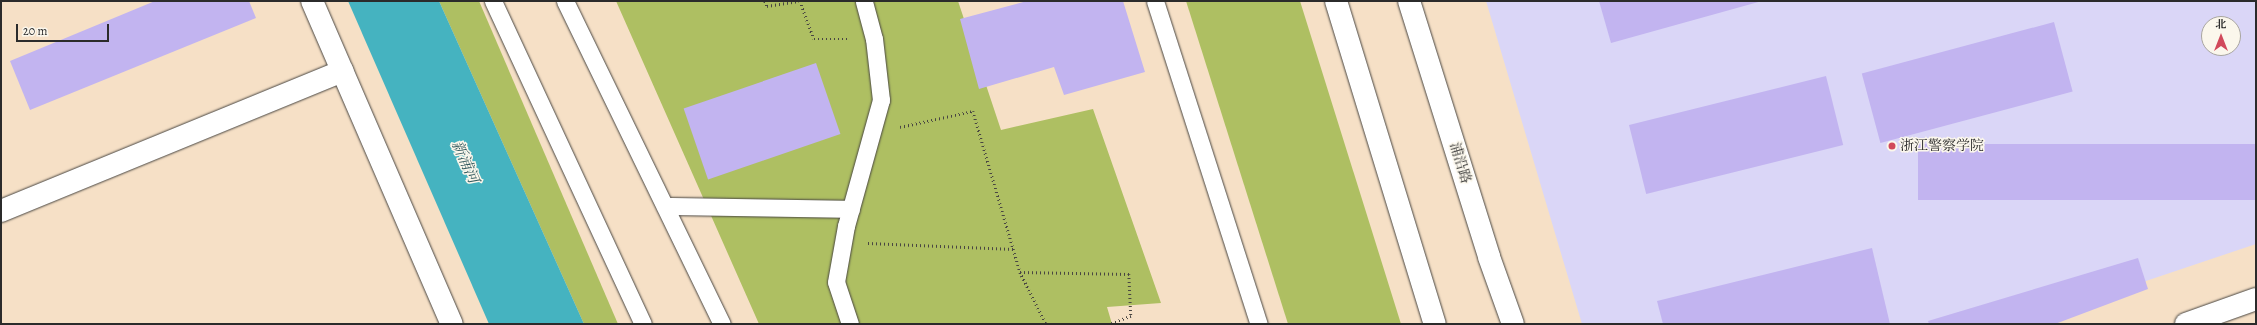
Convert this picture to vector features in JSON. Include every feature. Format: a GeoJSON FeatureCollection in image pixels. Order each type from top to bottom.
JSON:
{"type":"FeatureCollection","features":[{"type":"Feature","properties":{"kind":"street"},"geometry":{"type":"LineString","coordinates":[[312,1],[452,324]]}},
{"type":"Feature","properties":{"kind":"street"},"geometry":{"type":"LineString","coordinates":[[1336,1],[1435,324]]}},
{"type":"Feature","properties":{"kind":"street","name":"浦沿路"},"geometry":{"type":"LineString","coordinates":[[1409,1],[1487,249],[1513,324]]}},
{"type":"Feature","properties":{"kind":"street"},"geometry":{"type":"LineString","coordinates":[[1,211],[342,71]]}},
{"type":"Feature","properties":{"kind":"street"},"geometry":{"type":"LineString","coordinates":[[2186,324],[2256,299]]}},
{"type":"Feature","properties":{"kind":"lane"},"geometry":{"type":"LineString","coordinates":[[493,1],[643,324]]}},
{"type":"Feature","properties":{"kind":"lane"},"geometry":{"type":"LineString","coordinates":[[565,1],[722,324]]}},
{"type":"Feature","properties":{"kind":"lane"},"geometry":{"type":"LineString","coordinates":[[850,324],[836,282],[851,209],[882,100],[874,39],[864,1]]}},
{"type":"Feature","properties":{"kind":"lane"},"geometry":{"type":"LineString","coordinates":[[1155,1],[1259,324]]}},
{"type":"Feature","properties":{"kind":"lane"},"geometry":{"type":"LineString","coordinates":[[664,206],[851,209]]}},
{"type":"Feature","properties":{"kind":"path"},"geometry":{"type":"LineString","coordinates":[[766,1],[767,6],[800,1],[814,39],[874,39]]}},
{"type":"Feature","properties":{"kind":"path"},"geometry":{"type":"LineString","coordinates":[[872,133],[973,111],[1020,272],[1046,324]]}},
{"type":"Feature","properties":{"kind":"path"},"geometry":{"type":"LineString","coordinates":[[843,242],[1014,250]]}},
{"type":"Feature","properties":{"kind":"path"},"geometry":{"type":"LineString","coordinates":[[1020,272],[1129,274],[1131,316],[1111,324]]}},
{"type":"Feature","properties":{"kind":"shaded area","name":"浙江警察学院"},"geometry":{"type":"Polygon","coordinates":[[[1486,1],[2256,1],[2256,244],[2018,324],[1582,324],[1486,1]]]}},
{"type":"Feature","properties":{"kind":"green space"},"geometry":{"type":"Polygon","coordinates":[[[439,1],[479,1],[618,324],[584,324],[439,1]]]}},
{"type":"Feature","properties":{"kind":"green space"},"geometry":{"type":"Polygon","coordinates":[[[616,1],[958,1],[1001,130],[1093,109],[1161,303],[1107,307],[1112,324],[759,324],[616,1]]]}},
{"type":"Feature","properties":{"kind":"green space"},"geometry":{"type":"Polygon","coordinates":[[[1186,1],[1300,1],[1401,324],[1288,324],[1186,1]]]}},
{"type":"Feature","properties":{"kind":"water","name":"新浦河"},"geometry":{"type":"Polygon","coordinates":[[[348,1],[439,1],[584,324],[489,324],[348,1]]]}},
{"type":"Feature","properties":{"kind":"building"},"geometry":{"type":"Polygon","coordinates":[[[155,1],[249,1],[256,18],[30,110],[10,61],[155,1]]]}},
{"type":"Feature","properties":{"kind":"building"},"geometry":{"type":"Polygon","coordinates":[[[1027,1],[1123,1],[1145,72],[1064,95],[1054,67],[979,89],[960,19],[1027,1]]]}},
{"type":"Feature","properties":{"kind":"building"},"geometry":{"type":"Polygon","coordinates":[[[1599,1],[1762,1],[1611,43],[1599,1]]]}},
{"type":"Feature","properties":{"kind":"building"},"geometry":{"type":"Polygon","coordinates":[[[2054,22],[2073,92],[1880,143],[1862,74],[2054,22]]]}},
{"type":"Feature","properties":{"kind":"building"},"geometry":{"type":"Polygon","coordinates":[[[816,63],[840,134],[708,179],[684,109],[816,63]]]}},
{"type":"Feature","properties":{"kind":"building"},"geometry":{"type":"Polygon","coordinates":[[[1826,76],[1843,145],[1646,194],[1629,125],[1826,76]]]}},
{"type":"Feature","properties":{"kind":"building"},"geometry":{"type":"Polygon","coordinates":[[[1918,144],[2256,144],[2256,200],[1918,200],[1918,144]]]}},
{"type":"Feature","properties":{"kind":"building"},"geometry":{"type":"Polygon","coordinates":[[[1872,248],[1890,324],[1663,324],[1657,301],[1872,248]]]}},
{"type":"Feature","properties":{"kind":"building"},"geometry":{"type":"Polygon","coordinates":[[[2138,258],[2148,289],[2055,324],[1929,324],[1928,321],[2138,258]]]}},
{"type":"Feature","properties":{"kind":"place","name":"浙江警察学院"},"geometry":{"type":"Point","coordinates":[1892,146]}}]}
